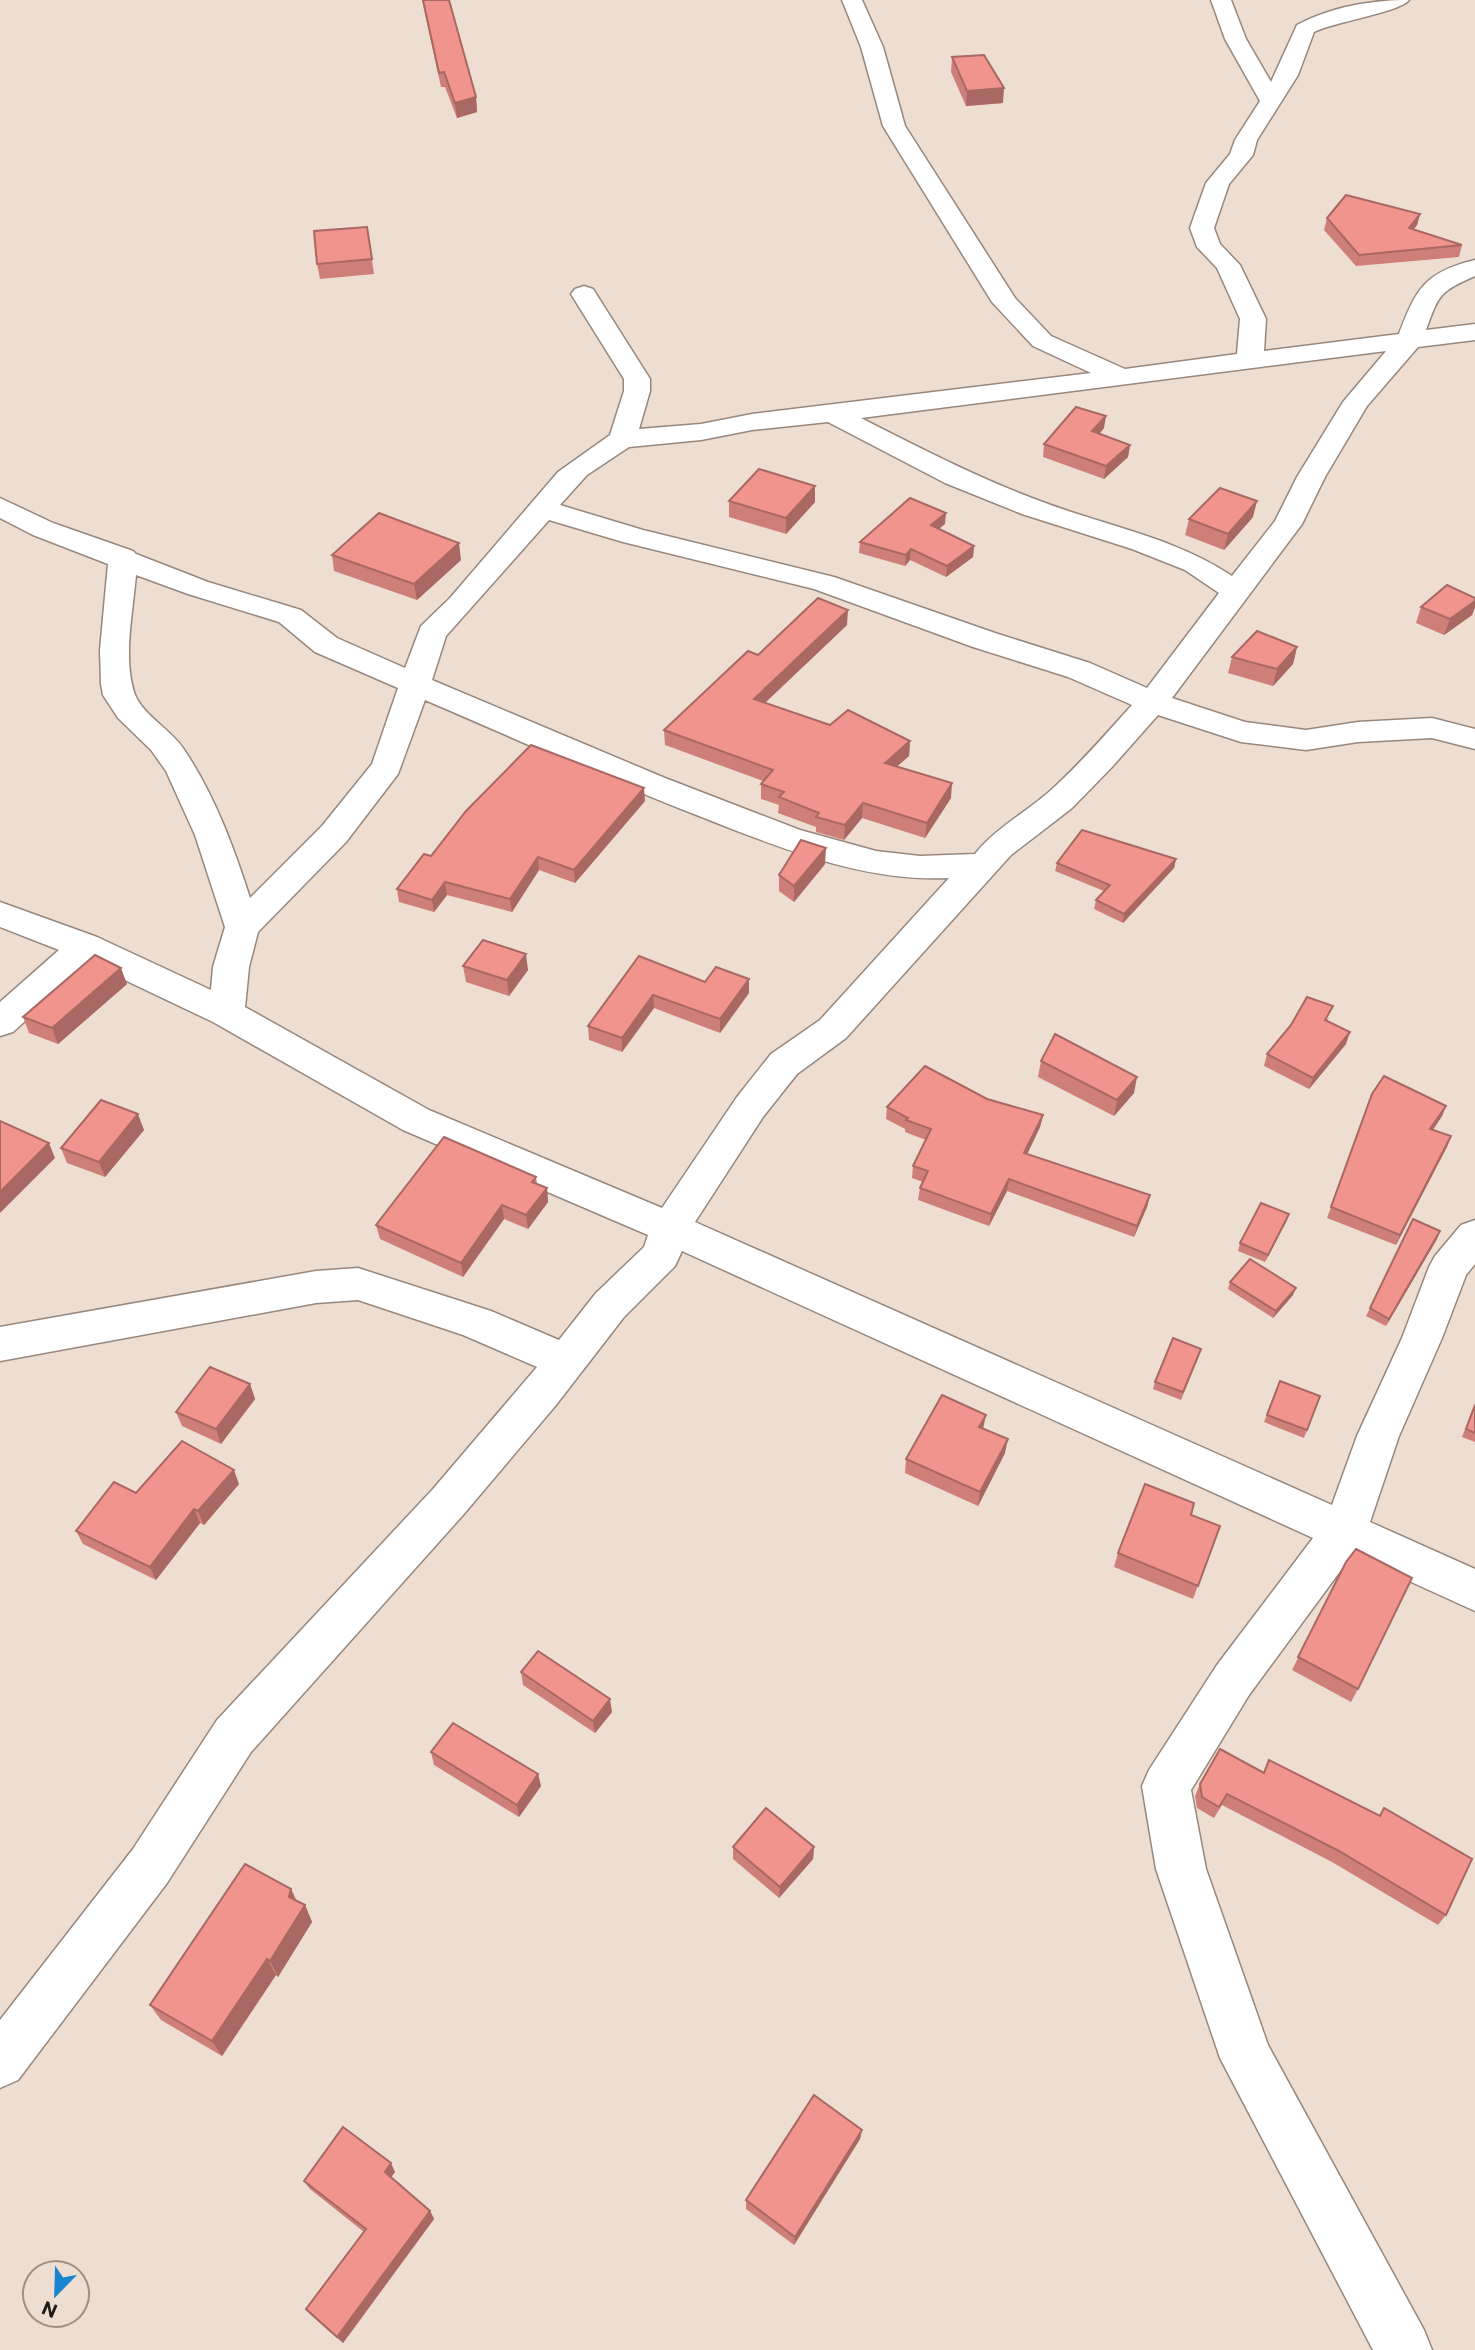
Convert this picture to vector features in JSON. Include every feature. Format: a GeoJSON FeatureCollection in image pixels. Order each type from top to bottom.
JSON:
{"type":"FeatureCollection","features":[{"type":"Feature","properties":{"kind":"street"},"geometry":{"type":"LineString","coordinates":[[852,0],[872,47],[894,126],[1005,302],[1042,341],[1119,376]]}},
{"type":"Feature","properties":{"kind":"street"},"geometry":{"type":"LineString","coordinates":[[1221,0],[1232,36],[1252,64],[1270,100]]}},
{"type":"Feature","properties":{"kind":"street"},"geometry":{"type":"LineString","coordinates":[[1250,360],[1253,319],[1228,265],[1209,247],[1202,228],[1218,183],[1241,155],[1246,140],[1287,75],[1304,29],[1313,23],[1365,12],[1399,0]]}},
{"type":"Feature","properties":{"kind":"street"},"geometry":{"type":"LineString","coordinates":[[0,2062],[150,1866],[234,1736],[449,1502],[610,1305],[661,1255],[670,1228],[750,1107],[784,1064],[833,1029],[923,926],[985,865],[999,847],[1059,800],[1101,760],[1192,654],[1288,524],[1311,477],[1356,402],[1410,340],[1425,299],[1437,284],[1475,267]]}},
{"type":"Feature","properties":{"kind":"street"},"geometry":{"type":"LineString","coordinates":[[584,294],[637,379],[637,391],[622,439]]}},
{"type":"Feature","properties":{"kind":"street"},"geometry":{"type":"LineString","coordinates":[[226,1013],[231,967],[242,927],[334,834],[387,767],[432,633],[461,604],[543,509],[552,493],[579,466],[622,439],[701,432],[752,422],[1475,331]]}},
{"type":"Feature","properties":{"kind":"street"},"geometry":{"type":"LineString","coordinates":[[832,414],[956,477],[1032,508],[1142,543],[1195,564],[1237,592]]}},
{"type":"Feature","properties":{"kind":"street"},"geometry":{"type":"LineString","coordinates":[[0,507],[43,529],[123,557],[198,588],[290,616],[326,645],[616,771],[790,839],[876,862],[909,867],[985,865]]}},
{"type":"Feature","properties":{"kind":"street"},"geometry":{"type":"LineString","coordinates":[[543,509],[633,536],[824,583],[984,640],[1079,670],[1150,701],[1241,732],[1306,740],[1358,732],[1432,728],[1475,739]]}},
{"type":"Feature","properties":{"kind":"street"},"geometry":{"type":"LineString","coordinates":[[123,557],[114,673],[119,695],[140,724],[167,748],[206,817],[242,927]]}},
{"type":"Feature","properties":{"kind":"street"},"geometry":{"type":"LineString","coordinates":[[0,914],[85,946],[226,1013],[416,1120],[670,1228],[1345,1530],[1475,1591]]}},
{"type":"Feature","properties":{"kind":"street"},"geometry":{"type":"LineString","coordinates":[[0,1023],[85,946]]}},
{"type":"Feature","properties":{"kind":"street"},"geometry":{"type":"LineString","coordinates":[[1404,2350],[1246,2058],[1181,1869],[1166,1786],[1234,1680],[1345,1530],[1378,1436],[1422,1338],[1449,1267],[1475,1236]]}},
{"type":"Feature","properties":{"kind":"street"},"geometry":{"type":"LineString","coordinates":[[0,1345],[316,1287],[358,1284],[477,1323],[565,1361]]}},
{"type":"Feature","properties":{"kind":"building"},"geometry":{"type":"Polygon","coordinates":[[[423,0],[449,0],[476,97],[455,103],[444,72],[439,73],[423,0]]]}},
{"type":"Feature","properties":{"kind":"building"},"geometry":{"type":"Polygon","coordinates":[[[984,55],[1004,88],[967,91],[952,57],[984,55]]]}},
{"type":"Feature","properties":{"kind":"building"},"geometry":{"type":"Polygon","coordinates":[[[1346,195],[1420,214],[1409,228],[1462,245],[1359,255],[1327,218],[1346,195]]]}},
{"type":"Feature","properties":{"kind":"building"},"geometry":{"type":"Polygon","coordinates":[[[367,227],[372,259],[317,264],[314,231],[367,227]]]}},
{"type":"Feature","properties":{"kind":"building"},"geometry":{"type":"Polygon","coordinates":[[[1076,407],[1106,416],[1092,431],[1130,445],[1106,466],[1044,444],[1076,407]]]}},
{"type":"Feature","properties":{"kind":"building"},"geometry":{"type":"Polygon","coordinates":[[[759,469],[815,486],[786,518],[729,501],[759,469]]]}},
{"type":"Feature","properties":{"kind":"building"},"geometry":{"type":"Polygon","coordinates":[[[1220,488],[1257,501],[1228,534],[1189,519],[1220,488]]]}},
{"type":"Feature","properties":{"kind":"building"},"geometry":{"type":"Polygon","coordinates":[[[910,498],[946,513],[931,525],[974,546],[947,566],[911,549],[906,555],[860,542],[910,498]]]}},
{"type":"Feature","properties":{"kind":"building"},"geometry":{"type":"Polygon","coordinates":[[[379,513],[459,543],[414,584],[332,555],[379,513]]]}},
{"type":"Feature","properties":{"kind":"building"},"geometry":{"type":"Polygon","coordinates":[[[1447,585],[1475,598],[1475,601],[1450,619],[1421,607],[1447,585]]]}},
{"type":"Feature","properties":{"kind":"building"},"geometry":{"type":"Polygon","coordinates":[[[818,598],[848,610],[754,699],[830,725],[848,710],[910,741],[885,763],[952,783],[927,823],[863,803],[845,825],[816,817],[819,813],[779,797],[784,792],[761,784],[773,770],[664,730],[748,651],[758,655],[818,598]]]}},
{"type":"Feature","properties":{"kind":"building"},"geometry":{"type":"Polygon","coordinates":[[[1257,631],[1297,647],[1277,669],[1232,657],[1257,631]]]}},
{"type":"Feature","properties":{"kind":"building"},"geometry":{"type":"Polygon","coordinates":[[[531,745],[644,788],[574,870],[538,857],[510,899],[445,882],[432,900],[397,889],[424,854],[431,856],[466,811],[531,745]]]}},
{"type":"Feature","properties":{"kind":"building"},"geometry":{"type":"Polygon","coordinates":[[[1082,830],[1176,859],[1124,914],[1096,900],[1110,885],[1057,863],[1082,830]]]}},
{"type":"Feature","properties":{"kind":"building"},"geometry":{"type":"Polygon","coordinates":[[[801,840],[826,848],[794,886],[779,875],[801,840]]]}},
{"type":"Feature","properties":{"kind":"building"},"geometry":{"type":"Polygon","coordinates":[[[483,940],[526,954],[507,980],[463,966],[483,940]]]}},
{"type":"Feature","properties":{"kind":"building"},"geometry":{"type":"Polygon","coordinates":[[[95,955],[121,968],[52,1028],[23,1017],[95,955]]]}},
{"type":"Feature","properties":{"kind":"building"},"geometry":{"type":"Polygon","coordinates":[[[639,956],[705,982],[716,967],[749,979],[720,1019],[653,995],[622,1038],[588,1026],[639,956]]]}},
{"type":"Feature","properties":{"kind":"building"},"geometry":{"type":"Polygon","coordinates":[[[1307,997],[1333,1006],[1325,1020],[1350,1032],[1313,1078],[1267,1054],[1291,1025],[1307,997]]]}},
{"type":"Feature","properties":{"kind":"building"},"geometry":{"type":"Polygon","coordinates":[[[1055,1034],[1137,1077],[1117,1100],[1041,1061],[1055,1034]]]}},
{"type":"Feature","properties":{"kind":"building"},"geometry":{"type":"Polygon","coordinates":[[[925,1066],[987,1099],[1043,1115],[1024,1153],[1150,1195],[1137,1226],[1009,1179],[991,1214],[920,1188],[928,1171],[913,1166],[931,1129],[906,1120],[908,1118],[887,1107],[925,1066]]]}},
{"type":"Feature","properties":{"kind":"building"},"geometry":{"type":"Polygon","coordinates":[[[1384,1076],[1446,1106],[1430,1129],[1451,1136],[1400,1235],[1331,1207],[1372,1094],[1384,1076]]]}},
{"type":"Feature","properties":{"kind":"building"},"geometry":{"type":"Polygon","coordinates":[[[101,1100],[138,1114],[99,1162],[61,1148],[101,1100]]]}},
{"type":"Feature","properties":{"kind":"building"},"geometry":{"type":"Polygon","coordinates":[[[0,1121],[49,1143],[0,1192],[0,1121]]]}},
{"type":"Feature","properties":{"kind":"building"},"geometry":{"type":"Polygon","coordinates":[[[444,1137],[536,1177],[532,1182],[547,1188],[526,1215],[502,1205],[461,1263],[376,1225],[444,1137]]]}},
{"type":"Feature","properties":{"kind":"building"},"geometry":{"type":"Polygon","coordinates":[[[1261,1203],[1289,1214],[1268,1255],[1240,1243],[1261,1203]]]}},
{"type":"Feature","properties":{"kind":"building"},"geometry":{"type":"Polygon","coordinates":[[[1413,1219],[1440,1231],[1389,1319],[1370,1308],[1413,1219]]]}},
{"type":"Feature","properties":{"kind":"building"},"geometry":{"type":"Polygon","coordinates":[[[1250,1259],[1296,1288],[1276,1311],[1230,1282],[1250,1259]]]}},
{"type":"Feature","properties":{"kind":"building"},"geometry":{"type":"Polygon","coordinates":[[[1173,1338],[1201,1349],[1183,1392],[1155,1382],[1173,1338]]]}},
{"type":"Feature","properties":{"kind":"building"},"geometry":{"type":"Polygon","coordinates":[[[210,1367],[250,1384],[216,1429],[176,1412],[210,1367]]]}},
{"type":"Feature","properties":{"kind":"building"},"geometry":{"type":"Polygon","coordinates":[[[1280,1381],[1320,1396],[1307,1430],[1267,1415],[1280,1381]]]}},
{"type":"Feature","properties":{"kind":"building"},"geometry":{"type":"Polygon","coordinates":[[[942,1395],[986,1415],[979,1427],[1008,1439],[980,1492],[906,1459],[942,1395]]]}},
{"type":"Feature","properties":{"kind":"building"},"geometry":{"type":"Polygon","coordinates":[[[1475,1405],[1475,1433],[1466,1429],[1475,1405]]]}},
{"type":"Feature","properties":{"kind":"building"},"geometry":{"type":"Polygon","coordinates":[[[182,1441],[234,1470],[198,1511],[194,1509],[150,1567],[76,1531],[114,1482],[136,1493],[182,1441]]]}},
{"type":"Feature","properties":{"kind":"building"},"geometry":{"type":"Polygon","coordinates":[[[1145,1484],[1194,1503],[1191,1515],[1220,1526],[1198,1586],[1118,1553],[1145,1484]]]}},
{"type":"Feature","properties":{"kind":"building"},"geometry":{"type":"Polygon","coordinates":[[[1356,1549],[1412,1578],[1358,1689],[1298,1657],[1346,1562],[1356,1549]]]}},
{"type":"Feature","properties":{"kind":"building"},"geometry":{"type":"Polygon","coordinates":[[[538,1651],[610,1699],[593,1721],[521,1672],[538,1651]]]}},
{"type":"Feature","properties":{"kind":"building"},"geometry":{"type":"Polygon","coordinates":[[[453,1723],[538,1774],[517,1805],[431,1752],[453,1723]]]}},
{"type":"Feature","properties":{"kind":"building"},"geometry":{"type":"Polygon","coordinates":[[[1220,1749],[1264,1773],[1269,1760],[1380,1816],[1384,1808],[1472,1859],[1446,1915],[1339,1851],[1227,1794],[1219,1807],[1202,1797],[1200,1784],[1220,1749]]]}},
{"type":"Feature","properties":{"kind":"building"},"geometry":{"type":"Polygon","coordinates":[[[766,1808],[814,1847],[780,1887],[733,1847],[766,1808]]]}},
{"type":"Feature","properties":{"kind":"building"},"geometry":{"type":"Polygon","coordinates":[[[245,1864],[291,1889],[289,1897],[305,1905],[270,1961],[267,1959],[212,2041],[150,2005],[245,1864]]]}},
{"type":"Feature","properties":{"kind":"building"},"geometry":{"type":"Polygon","coordinates":[[[814,2095],[862,2130],[795,2237],[746,2200],[814,2095]]]}},
{"type":"Feature","properties":{"kind":"building"},"geometry":{"type":"Polygon","coordinates":[[[343,2127],[391,2163],[385,2172],[430,2211],[337,2337],[306,2309],[366,2229],[304,2181],[343,2127]]]}}]}
